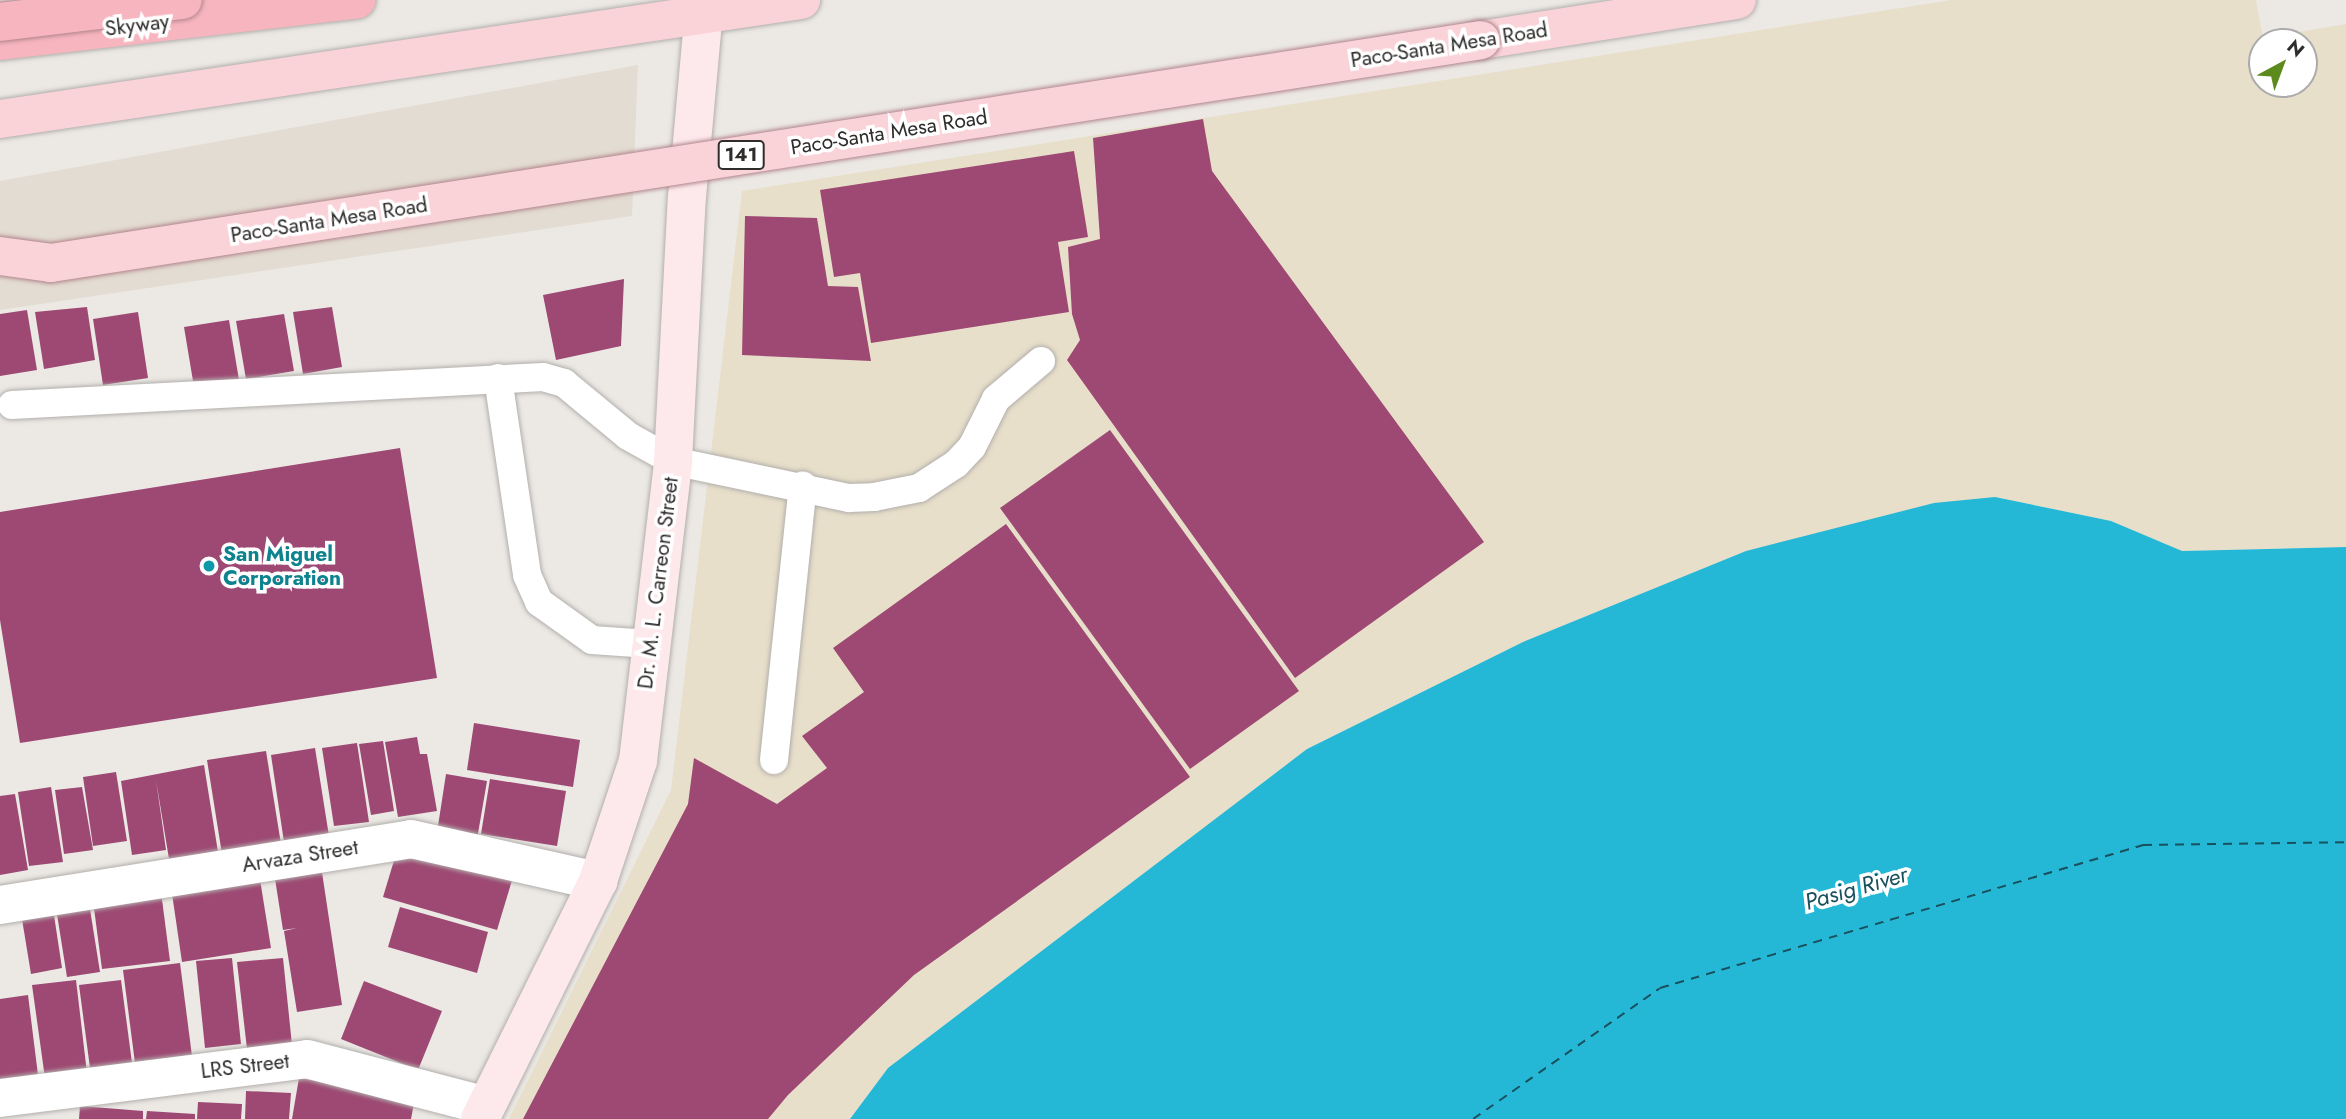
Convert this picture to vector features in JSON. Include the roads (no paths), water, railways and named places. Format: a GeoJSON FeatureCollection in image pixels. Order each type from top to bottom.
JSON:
{"type":"FeatureCollection","features":[{"type":"Feature","properties":{"kind":"highway","name":"Skyway"},"geometry":{"type":"LineString","coordinates":[[0,22],[183,0]]}},
{"type":"Feature","properties":{"kind":"highway","name":"Skyway"},"geometry":{"type":"LineString","coordinates":[[0,41],[357,0]]}},
{"type":"Feature","properties":{"kind":"main road"},"geometry":{"type":"LineString","coordinates":[[7,119],[704,7],[802,0]]}},
{"type":"Feature","properties":{"kind":"main road","name":"Paco-Santa Mesa Road"},"geometry":{"type":"LineString","coordinates":[[0,256],[51,263],[1737,0]]}},
{"type":"Feature","properties":{"kind":"main road","name":"Dr. M. L. Carreon Street"},"geometry":{"type":"LineString","coordinates":[[483,1113],[598,881],[638,761],[673,461],[687,197],[704,7]]}},
{"type":"Feature","properties":{"kind":"street"},"geometry":{"type":"LineString","coordinates":[[103,2],[144,19],[238,0]]}},
{"type":"Feature","properties":{"kind":"street","name":"Arvaza Street"},"geometry":{"type":"LineString","coordinates":[[0,905],[411,839],[598,881]]}},
{"type":"Feature","properties":{"kind":"street","name":"LRS Street"},"geometry":{"type":"LineString","coordinates":[[0,1098],[307,1059],[483,1113]]}},
{"type":"Feature","properties":{"kind":"lane"},"geometry":{"type":"LineString","coordinates":[[12,405],[543,377],[564,383],[628,436],[673,461],[803,486],[849,498],[919,488],[956,464],[972,447],[996,399],[1041,361]]}},
{"type":"Feature","properties":{"kind":"lane"},"geometry":{"type":"LineString","coordinates":[[498,378],[527,575],[540,602],[592,639],[650,644]]}},
{"type":"Feature","properties":{"kind":"lane"},"geometry":{"type":"LineString","coordinates":[[774,760],[803,486]]}},
{"type":"Feature","properties":{"kind":"water","name":"Pasig River"},"geometry":{"type":"Polygon","coordinates":[[[1995,497],[2111,521],[2182,551],[2346,547],[2346,1119],[850,1119],[888,1068],[1307,749],[1523,642],[1746,551],[1934,503],[1995,497]]]}},
{"type":"Feature","properties":{"kind":"place","name":"San Miguel Corporation"},"geometry":{"type":"Point","coordinates":[209,566]}}]}
